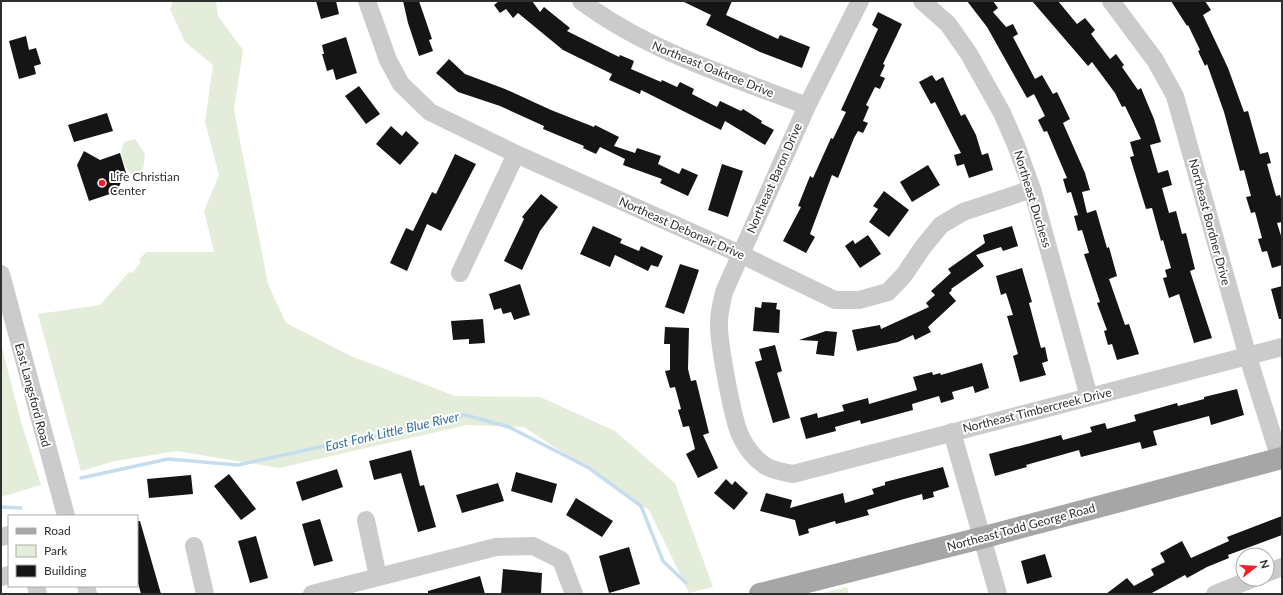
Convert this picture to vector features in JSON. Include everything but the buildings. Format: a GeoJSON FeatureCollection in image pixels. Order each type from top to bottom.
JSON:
{"type":"FeatureCollection","features":[{"type":"Feature","properties":{"kind":"main road","name":"Northeast Todd George Road"},"geometry":{"type":"LineString","coordinates":[[760,594],[981,538],[1281,458]]}},
{"type":"Feature","properties":{"kind":"street","name":"Northeast Debonair Drive"},"geometry":{"type":"LineString","coordinates":[[367,1],[388,60],[401,84],[430,112],[516,154],[740,254],[835,300],[859,300],[888,292],[904,275],[923,247],[941,225],[963,212],[1032,189]]}},
{"type":"Feature","properties":{"kind":"street","name":"Northeast Oaktree Drive"},"geometry":{"type":"LineString","coordinates":[[581,1],[598,14],[660,50],[807,106]]}},
{"type":"Feature","properties":{"kind":"street","name":"Northeast Baron Drive"},"geometry":{"type":"LineString","coordinates":[[793,474],[764,466],[749,450],[740,435],[721,346],[719,322],[724,292],[740,254],[807,106],[860,1]]}},
{"type":"Feature","properties":{"kind":"street","name":"Northeast Duchess"},"geometry":{"type":"LineString","coordinates":[[922,1],[948,24],[969,54],[1002,113],[1016,145],[1032,189],[1089,397]]}},
{"type":"Feature","properties":{"kind":"street","name":"Northeast Bordner Drive"},"geometry":{"type":"LineString","coordinates":[[1111,1],[1155,60],[1176,96],[1248,357],[1281,458]]}},
{"type":"Feature","properties":{"kind":"street"},"geometry":{"type":"LineString","coordinates":[[460,273],[516,154]]}},
{"type":"Feature","properties":{"kind":"street","name":"East Langsford Road"},"geometry":{"type":"LineString","coordinates":[[1,274],[66,515]]}},
{"type":"Feature","properties":{"kind":"street","name":"Northeast Timbercreek Drive"},"geometry":{"type":"LineString","coordinates":[[793,474],[1282,347]]}},
{"type":"Feature","properties":{"kind":"street"},"geometry":{"type":"LineString","coordinates":[[952,432],[998,594]]}},
{"type":"Feature","properties":{"kind":"street"},"geometry":{"type":"LineString","coordinates":[[366,520],[378,577]]}},
{"type":"Feature","properties":{"kind":"street"},"geometry":{"type":"LineString","coordinates":[[194,546],[205,594]]}},
{"type":"Feature","properties":{"kind":"street"},"geometry":{"type":"LineString","coordinates":[[312,594],[496,547],[533,546],[561,560],[574,594]]}},
{"type":"Feature","properties":{"kind":"street"},"geometry":{"type":"LineString","coordinates":[[1215,594],[1235,586]]}},
{"type":"Feature","properties":{"kind":"green space"},"geometry":{"type":"Polygon","coordinates":[[[173,1],[216,1],[218,16],[243,50],[234,110],[268,284],[286,323],[351,356],[455,396],[540,397],[615,431],[675,483],[713,587],[689,593],[649,510],[524,427],[467,425],[279,468],[177,451],[115,461],[81,471],[38,314],[100,305],[129,272],[132,273],[141,262],[139,260],[146,252],[214,252],[204,211],[219,175],[205,122],[213,65],[185,42],[170,9],[173,1]]]}},
{"type":"Feature","properties":{"kind":"green space"},"geometry":{"type":"Polygon","coordinates":[[[135,139],[145,154],[144,165],[138,181],[126,168],[122,159],[122,148],[124,142],[135,139]]]}},
{"type":"Feature","properties":{"kind":"green space"},"geometry":{"type":"Polygon","coordinates":[[[1,344],[22,425],[41,485],[1,497],[1,344]]]}},
{"type":"Feature","properties":{"kind":"green space"},"geometry":{"type":"Polygon","coordinates":[[[847,587],[849,594],[819,594],[847,587]]]}},
{"type":"Feature","properties":{"kind":"waterway","name":"East Fork Little Blue River"},"geometry":{"type":"LineString","coordinates":[[81,478],[168,459],[238,465],[465,415],[509,427],[589,468],[641,506],[663,561],[686,583]]}},
{"type":"Feature","properties":{"kind":"waterway","name":"East Fork Little Blue River"},"geometry":{"type":"LineString","coordinates":[[1,507],[21,508]]}},
{"type":"Feature","properties":{"kind":"place","name":"Life Christian Center"},"geometry":{"type":"Point","coordinates":[102,183]}}]}
